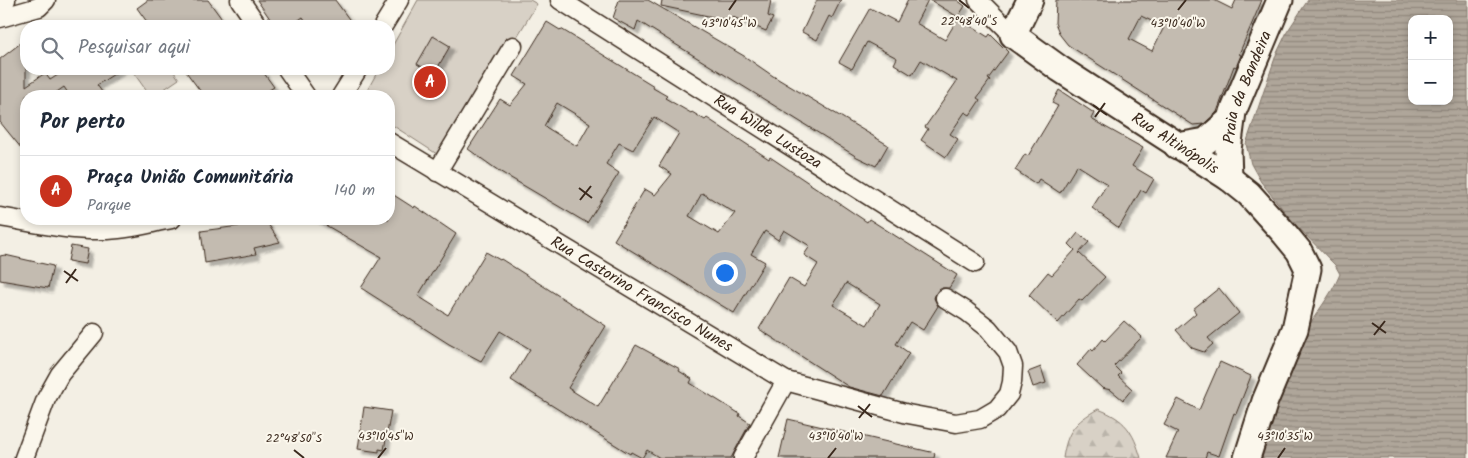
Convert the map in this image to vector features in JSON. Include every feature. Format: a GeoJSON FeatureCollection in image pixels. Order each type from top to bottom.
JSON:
{"type":"FeatureCollection","features":[{"type":"Feature","properties":{"kind":"main road"},"geometry":{"type":"LineString","coordinates":[[1013,35],[1030,0]]}},
{"type":"Feature","properties":{"kind":"main road","name":"Praia da Bandeira"},"geometry":{"type":"LineString","coordinates":[[1229,178],[1231,119],[1280,0]]}},
{"type":"Feature","properties":{"kind":"main road","name":"Rua Altinópolis"},"geometry":{"type":"LineString","coordinates":[[1013,35],[1177,146],[1229,178],[1249,194],[1300,251],[1308,269],[1295,329],[1265,401],[1247,458]]}},
{"type":"Feature","properties":{"kind":"main road"},"geometry":{"type":"LineString","coordinates":[[1177,146],[1206,141],[1231,119]]}},
{"type":"Feature","properties":{"kind":"street"},"geometry":{"type":"LineString","coordinates":[[0,11],[6,0]]}},
{"type":"Feature","properties":{"kind":"street"},"geometry":{"type":"LineString","coordinates":[[0,18],[22,5],[38,7],[46,0]]}},
{"type":"Feature","properties":{"kind":"street"},"geometry":{"type":"LineString","coordinates":[[240,0],[254,20]]}},
{"type":"Feature","properties":{"kind":"street"},"geometry":{"type":"LineString","coordinates":[[387,20],[399,0]]}},
{"type":"Feature","properties":{"kind":"street","name":"Rua Wilde Lustoza"},"geometry":{"type":"LineString","coordinates":[[560,0],[975,264]]}},
{"type":"Feature","properties":{"kind":"street","name":"Rua Altinópolis"},"geometry":{"type":"LineString","coordinates":[[978,0],[1013,35]]}},
{"type":"Feature","properties":{"kind":"street"},"geometry":{"type":"LineString","coordinates":[[437,172],[513,46]]}},
{"type":"Feature","properties":{"kind":"street"},"geometry":{"type":"LineString","coordinates":[[291,75],[302,90]]}},
{"type":"Feature","properties":{"kind":"street"},"geometry":{"type":"LineString","coordinates":[[345,90],[354,75]]}},
{"type":"Feature","properties":{"kind":"street","name":"Rua Castorino Francisco Nunes"},"geometry":{"type":"LineString","coordinates":[[395,146],[786,381],[908,414],[956,423],[980,419],[997,409],[1009,394],[1013,366],[1008,352],[988,328],[945,298]]}},
{"type":"Feature","properties":{"kind":"street"},"geometry":{"type":"LineString","coordinates":[[0,217],[20,221]]}},
{"type":"Feature","properties":{"kind":"street"},"geometry":{"type":"LineString","coordinates":[[41,225],[62,229],[105,230],[147,225]]}},
{"type":"Feature","properties":{"kind":"street"},"geometry":{"type":"LineString","coordinates":[[24,458],[46,399],[60,374],[94,333]]}},
{"type":"Feature","properties":{"kind":"street"},"geometry":{"type":"LineString","coordinates":[[743,458],[786,381]]}},
{"type":"Feature","properties":{"kind":"green space"},"geometry":{"type":"Polygon","coordinates":[[[418,0],[530,0],[537,4],[443,158],[395,127],[395,90],[367,90],[376,75],[395,75],[395,41],[418,0]]]}},
{"type":"Feature","properties":{"kind":"green space"},"geometry":{"type":"Polygon","coordinates":[[[135,75],[176,75],[179,79],[163,90],[146,90],[135,75]]]}},
{"type":"Feature","properties":{"kind":"green space"},"geometry":{"type":"Polygon","coordinates":[[[1098,409],[1115,417],[1127,427],[1135,440],[1141,458],[1063,458],[1067,441],[1073,428],[1083,418],[1098,409]]]}},
{"type":"Feature","properties":{"kind":"shaded area"},"geometry":{"type":"Polygon","coordinates":[[[1308,0],[1468,0],[1468,458],[1262,458],[1280,397],[1297,352],[1307,329],[1340,274],[1335,265],[1293,222],[1261,182],[1251,164],[1246,144],[1276,55],[1287,32],[1308,0]]]}},
{"type":"Feature","properties":{"kind":"building"},"geometry":{"type":"Polygon","coordinates":[[[148,0],[208,0],[223,20],[146,20],[137,8],[148,0]]]}},
{"type":"Feature","properties":{"kind":"building"},"geometry":{"type":"Polygon","coordinates":[[[257,0],[335,0],[350,20],[305,20],[303,17],[299,20],[271,20],[257,0]]]}},
{"type":"Feature","properties":{"kind":"building"},"geometry":{"type":"Polygon","coordinates":[[[619,0],[648,0],[744,56],[773,76],[888,145],[876,166],[857,157],[638,21],[635,30],[613,18],[619,0]]]}},
{"type":"Feature","properties":{"kind":"building"},"geometry":{"type":"Polygon","coordinates":[[[662,0],[771,0],[768,16],[773,18],[766,31],[733,17],[732,21],[661,6],[662,0]]]}},
{"type":"Feature","properties":{"kind":"building"},"geometry":{"type":"Polygon","coordinates":[[[817,0],[841,0],[832,18],[829,16],[817,40],[802,32],[817,0]]]}},
{"type":"Feature","properties":{"kind":"building"},"geometry":{"type":"Polygon","coordinates":[[[908,0],[928,0],[916,23],[945,40],[958,18],[988,37],[990,34],[1008,52],[988,79],[990,80],[977,98],[980,100],[970,115],[965,112],[950,134],[958,139],[946,157],[921,140],[928,129],[925,127],[957,81],[921,60],[912,75],[894,64],[897,58],[867,42],[852,69],[839,62],[870,8],[897,22],[908,0]]]}},
{"type":"Feature","properties":{"kind":"building"},"geometry":{"type":"Polygon","coordinates":[[[930,0],[957,0],[965,6],[958,17],[930,0]]]}},
{"type":"Feature","properties":{"kind":"building"},"geometry":{"type":"Polygon","coordinates":[[[1056,0],[1214,0],[1232,9],[1236,0],[1262,0],[1217,112],[1204,124],[1193,125],[1068,45],[1060,35],[1055,23],[1056,0]],[[1141,16],[1129,39],[1152,51],[1164,27],[1141,16]]]}},
{"type":"Feature","properties":{"kind":"building"},"geometry":{"type":"Polygon","coordinates":[[[547,22],[654,86],[653,88],[667,96],[665,98],[705,120],[707,118],[769,159],[770,157],[867,222],[869,219],[957,275],[949,288],[940,288],[936,293],[934,298],[938,306],[923,330],[910,322],[896,344],[909,353],[883,396],[849,387],[759,329],[789,278],[804,287],[818,264],[804,255],[810,246],[784,230],[778,240],[765,231],[751,254],[765,262],[734,313],[614,240],[645,189],[655,195],[672,174],[659,166],[679,133],[654,117],[633,150],[619,143],[606,164],[619,173],[587,223],[499,171],[468,149],[500,99],[510,105],[527,84],[514,76],[547,22]],[[557,103],[544,126],[577,146],[590,123],[557,103]],[[702,193],[689,216],[719,234],[735,213],[702,193]],[[846,283],[833,305],[867,325],[880,304],[846,283]]]}},
{"type":"Feature","properties":{"kind":"building"},"geometry":{"type":"Polygon","coordinates":[[[433,36],[450,46],[434,74],[417,64],[433,36]]]}},
{"type":"Feature","properties":{"kind":"building"},"geometry":{"type":"Polygon","coordinates":[[[20,44],[20,75],[26,75],[26,86],[42,75],[46,75],[50,80],[58,75],[113,75],[97,85],[101,90],[66,90],[64,87],[60,90],[20,90],[20,147],[0,122],[0,59],[20,44]]]}},
{"type":"Feature","properties":{"kind":"building"},"geometry":{"type":"Polygon","coordinates":[[[188,75],[265,75],[274,87],[269,90],[200,90],[188,75]]]}},
{"type":"Feature","properties":{"kind":"building"},"geometry":{"type":"Polygon","coordinates":[[[1059,90],[1094,113],[1091,119],[1143,148],[1132,166],[1154,179],[1146,193],[1141,190],[1119,228],[1092,208],[1107,184],[1077,165],[1060,193],[1039,179],[1036,184],[1015,170],[1025,154],[1028,156],[1058,106],[1052,103],[1059,90]]]}},
{"type":"Feature","properties":{"kind":"building"},"geometry":{"type":"Polygon","coordinates":[[[395,196],[414,208],[415,206],[456,234],[418,296],[448,315],[486,252],[501,259],[606,326],[568,388],[598,407],[636,345],[680,369],[679,371],[692,379],[690,383],[740,414],[739,416],[750,423],[731,458],[660,458],[647,450],[642,458],[631,452],[630,454],[511,380],[530,349],[500,331],[481,361],[449,344],[361,288],[381,257],[325,225],[395,225],[395,196]]]}},
{"type":"Feature","properties":{"kind":"building"},"geometry":{"type":"Polygon","coordinates":[[[269,225],[280,242],[254,248],[256,254],[205,263],[201,231],[239,226],[269,225]]]}},
{"type":"Feature","properties":{"kind":"building"},"geometry":{"type":"Polygon","coordinates":[[[1078,233],[1089,242],[1079,253],[1105,277],[1082,301],[1079,299],[1058,323],[1029,295],[1048,272],[1052,275],[1075,250],[1069,244],[1078,233]]]}},
{"type":"Feature","properties":{"kind":"building"},"geometry":{"type":"Polygon","coordinates":[[[71,246],[88,249],[85,264],[68,261],[71,246]]]}},
{"type":"Feature","properties":{"kind":"building"},"geometry":{"type":"Polygon","coordinates":[[[5,255],[53,266],[48,288],[0,280],[0,256],[5,255]]]}},
{"type":"Feature","properties":{"kind":"building"},"geometry":{"type":"Polygon","coordinates":[[[1219,288],[1239,313],[1208,338],[1213,344],[1204,352],[1192,348],[1176,330],[1196,313],[1193,309],[1219,288]]]}},
{"type":"Feature","properties":{"kind":"building"},"geometry":{"type":"Polygon","coordinates":[[[1124,321],[1142,337],[1114,366],[1121,373],[1118,376],[1132,389],[1123,400],[1111,390],[1102,388],[1077,365],[1091,349],[1093,351],[1103,339],[1105,341],[1124,321]]]}},
{"type":"Feature","properties":{"kind":"building"},"geometry":{"type":"Polygon","coordinates":[[[1220,362],[1251,376],[1236,414],[1234,413],[1219,456],[1207,452],[1205,458],[1166,458],[1178,432],[1164,425],[1178,399],[1199,410],[1220,362]]]}},
{"type":"Feature","properties":{"kind":"building"},"geometry":{"type":"Polygon","coordinates":[[[1041,367],[1046,383],[1033,387],[1028,372],[1041,367]]]}},
{"type":"Feature","properties":{"kind":"building"},"geometry":{"type":"Polygon","coordinates":[[[364,407],[391,411],[384,450],[379,449],[379,452],[358,449],[364,407]]]}},
{"type":"Feature","properties":{"kind":"building"},"geometry":{"type":"Polygon","coordinates":[[[788,419],[935,453],[934,458],[779,458],[788,419]]]}},
{"type":"Feature","properties":{"kind":"place","name":"Praça União Comunitária"},"geometry":{"type":"Point","coordinates":[430,82]}}]}
